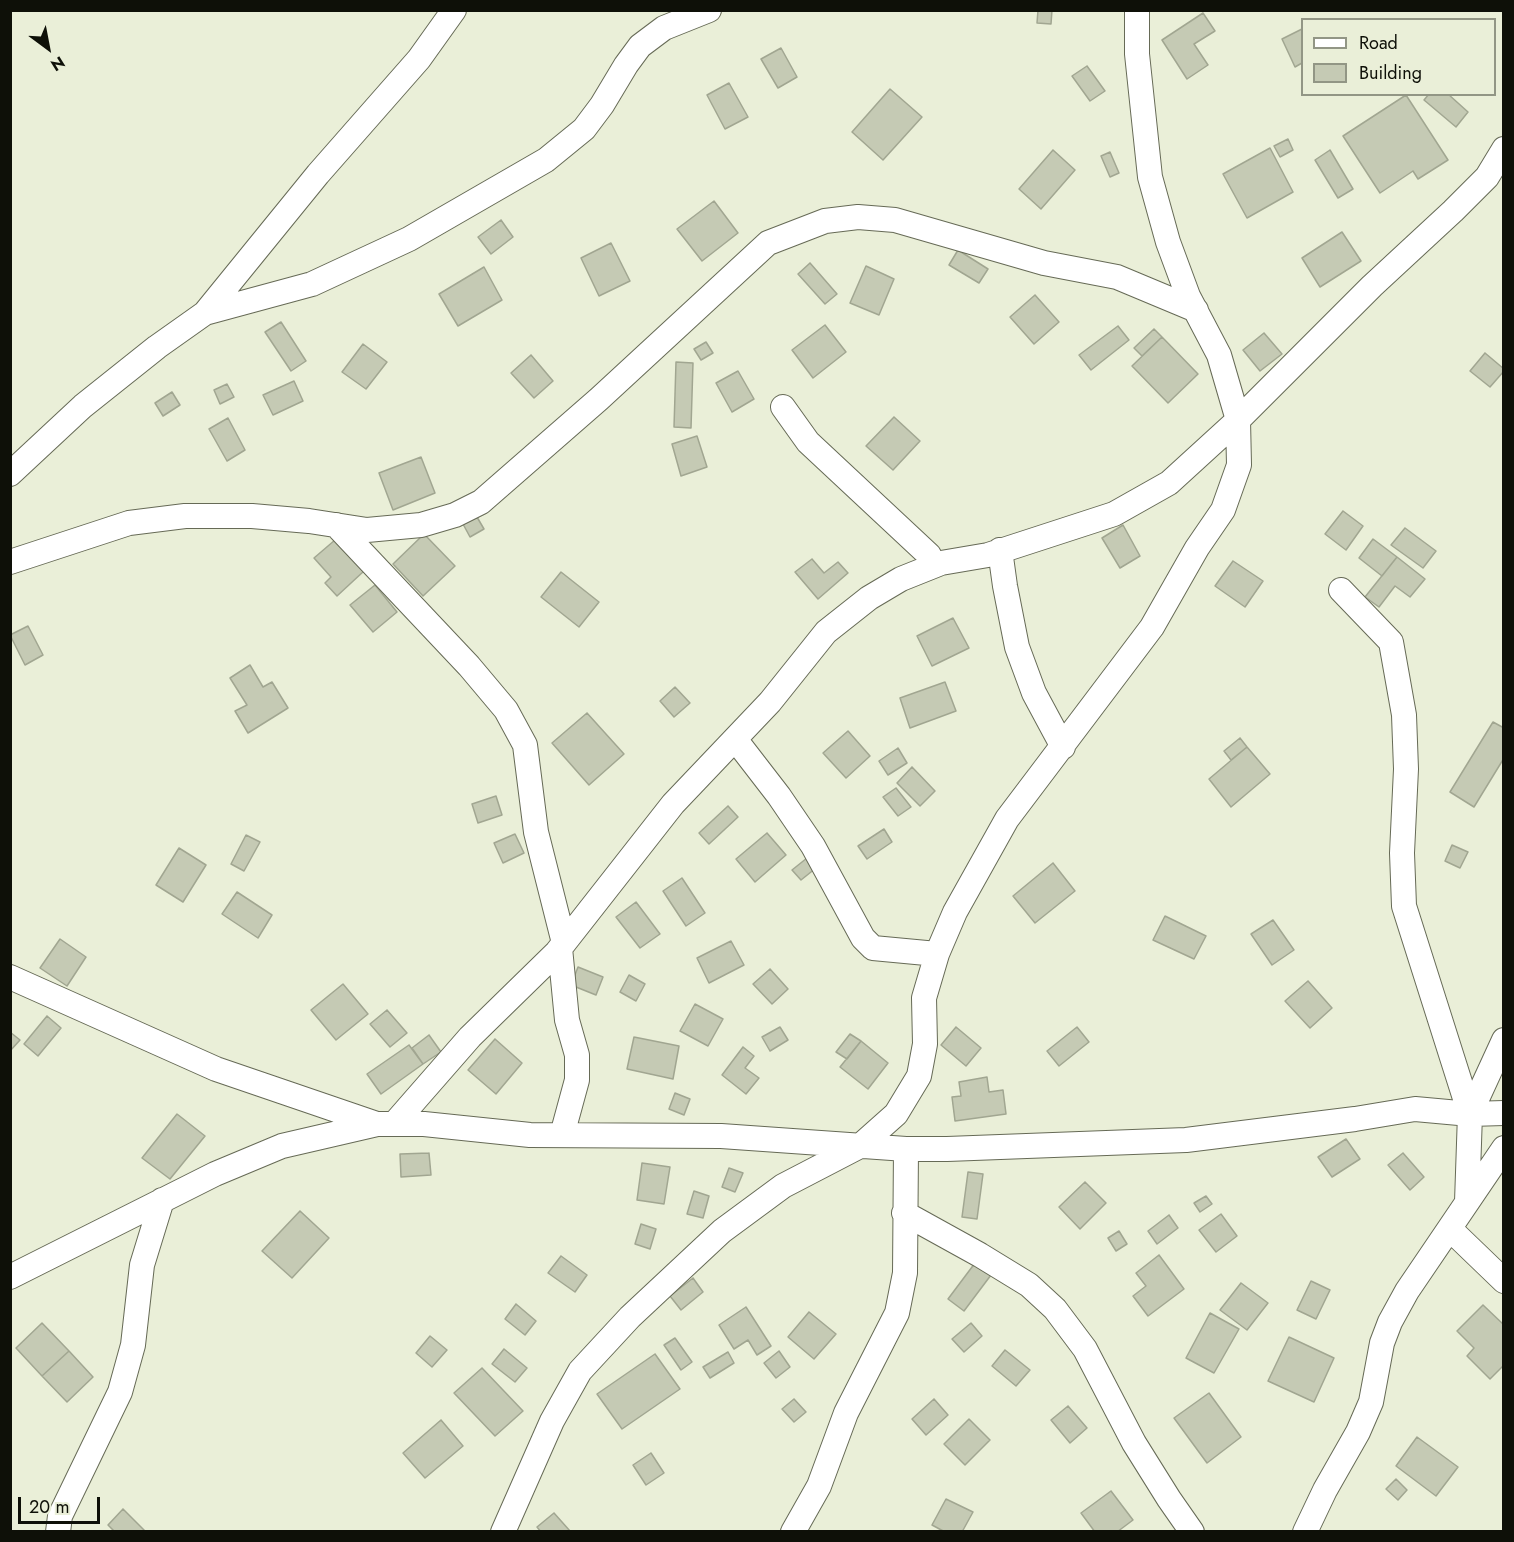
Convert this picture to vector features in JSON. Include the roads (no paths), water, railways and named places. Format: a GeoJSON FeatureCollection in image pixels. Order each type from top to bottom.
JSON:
{"type":"FeatureCollection","features":[{"type":"Feature","properties":{"kind":"street"},"geometry":{"type":"LineString","coordinates":[[10,474],[83,405],[157,346],[205,313],[318,174],[420,59],[454,10]]}},
{"type":"Feature","properties":{"kind":"street"},"geometry":{"type":"LineString","coordinates":[[205,313],[312,284],[409,239],[546,160],[584,129],[640,46],[664,28],[709,10]]}},
{"type":"Feature","properties":{"kind":"street"},"geometry":{"type":"LineString","coordinates":[[503,1532],[552,1420],[580,1371],[630,1317],[722,1231],[783,1186],[860,1146],[896,1114],[919,1076],[926,1044],[924,998],[937,954],[955,912],[1007,819],[1152,627],[1197,548],[1223,510],[1239,465],[1239,420],[1219,355],[1188,296],[1168,242],[1150,177],[1137,54],[1137,10]]}},
{"type":"Feature","properties":{"kind":"street"},"geometry":{"type":"LineString","coordinates":[[386,1124],[562,946],[673,804],[770,702],[826,632],[868,598],[901,579],[934,565],[1000,550],[1114,514],[1169,483],[1239,420],[1372,286],[1495,173],[1503,149]]}},
{"type":"Feature","properties":{"kind":"street"},"geometry":{"type":"LineString","coordinates":[[10,562],[129,523],[185,516],[252,516],[367,530],[421,525],[455,515],[481,502],[599,399],[768,243],[825,221],[858,217],[895,220],[1044,263],[1117,277],[1196,310]]}},
{"type":"Feature","properties":{"kind":"street"},"geometry":{"type":"LineString","coordinates":[[783,407],[808,442],[929,555],[934,565]]}},
{"type":"Feature","properties":{"kind":"street"},"geometry":{"type":"LineString","coordinates":[[336,525],[469,666],[506,710],[525,745],[536,832],[562,946],[567,1020],[577,1055],[577,1080],[562,1135]]}},
{"type":"Feature","properties":{"kind":"street"},"geometry":{"type":"LineString","coordinates":[[1000,550],[1017,647],[1034,693],[1063,747]]}},
{"type":"Feature","properties":{"kind":"street"},"geometry":{"type":"LineString","coordinates":[[1341,590],[1391,642],[1404,715],[1406,769],[1402,853],[1404,906],[1470,1114],[1467,1202]]}},
{"type":"Feature","properties":{"kind":"street"},"geometry":{"type":"LineString","coordinates":[[735,739],[779,796],[813,846],[863,938],[873,948],[937,954]]}},
{"type":"Feature","properties":{"kind":"street"},"geometry":{"type":"LineString","coordinates":[[10,977],[216,1069],[386,1124]]}},
{"type":"Feature","properties":{"kind":"street"},"geometry":{"type":"LineString","coordinates":[[1470,1114],[1503,1040]]}},
{"type":"Feature","properties":{"kind":"street"},"geometry":{"type":"LineString","coordinates":[[10,1277],[215,1174],[282,1146],[386,1124],[424,1124],[530,1135],[721,1136],[906,1149],[1186,1140],[1355,1119],[1415,1109],[1470,1114],[1503,1113]]}},
{"type":"Feature","properties":{"kind":"street"},"geometry":{"type":"LineString","coordinates":[[1305,1532],[1325,1490],[1358,1432],[1371,1402],[1382,1343],[1390,1322],[1407,1291],[1503,1148]]}},
{"type":"Feature","properties":{"kind":"street"},"geometry":{"type":"LineString","coordinates":[[793,1532],[819,1486],[846,1413],[897,1313],[905,1273],[906,1149]]}},
{"type":"Feature","properties":{"kind":"street"},"geometry":{"type":"LineString","coordinates":[[58,1532],[60,1516],[120,1392],[133,1345],[142,1265],[162,1200]]}},
{"type":"Feature","properties":{"kind":"street"},"geometry":{"type":"LineString","coordinates":[[904,1213],[1029,1285],[1055,1309],[1085,1349],[1134,1443],[1192,1532]]}},
{"type":"Feature","properties":{"kind":"street"},"geometry":{"type":"LineString","coordinates":[[1450,1229],[1503,1281]]}}]}
